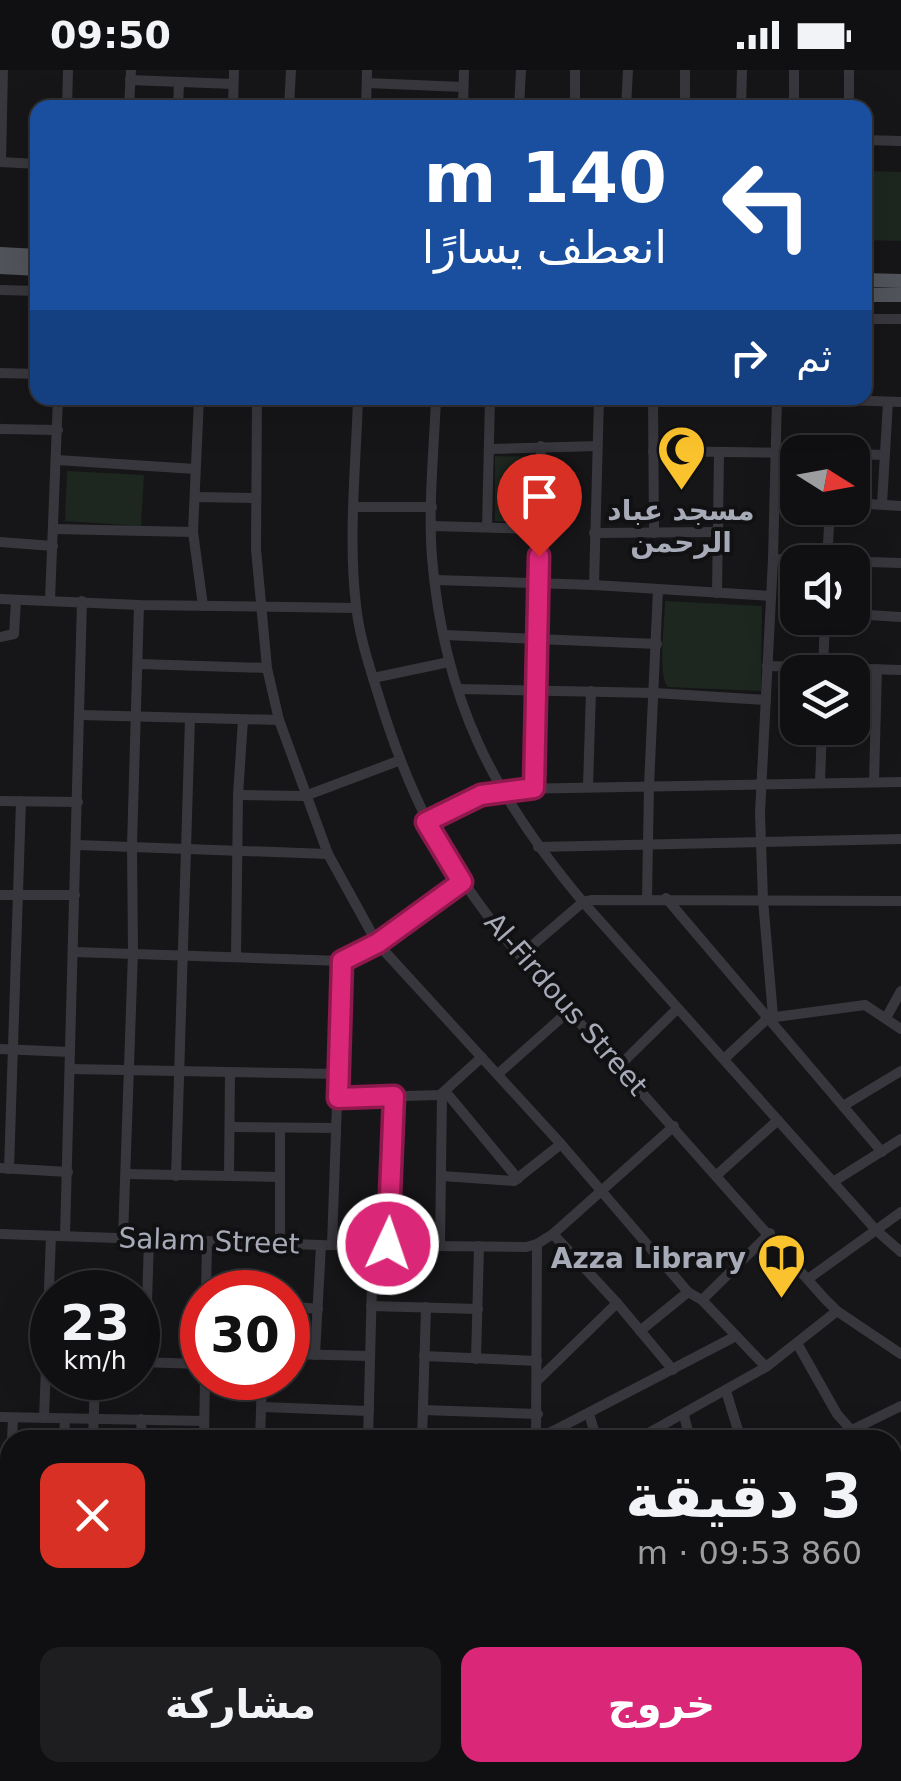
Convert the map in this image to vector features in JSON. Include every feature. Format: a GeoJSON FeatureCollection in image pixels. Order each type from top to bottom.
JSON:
{"type":"FeatureCollection","features":[{"type":"Feature","properties":{"kind":"main road"},"geometry":{"type":"LineString","coordinates":[[0,254],[30,256]]}},
{"type":"Feature","properties":{"kind":"main road"},"geometry":{"type":"LineString","coordinates":[[0,268],[30,269]]}},
{"type":"Feature","properties":{"kind":"main road"},"geometry":{"type":"LineString","coordinates":[[872,280],[901,281]]}},
{"type":"Feature","properties":{"kind":"main road"},"geometry":{"type":"LineString","coordinates":[[872,295],[901,295]]}},
{"type":"Feature","properties":{"kind":"street"},"geometry":{"type":"LineString","coordinates":[[3,70],[0,162],[30,164]]}},
{"type":"Feature","properties":{"kind":"street"},"geometry":{"type":"LineString","coordinates":[[67,100],[68,70]]}},
{"type":"Feature","properties":{"kind":"street"},"geometry":{"type":"LineString","coordinates":[[233,100],[234,70]]}},
{"type":"Feature","properties":{"kind":"street"},"geometry":{"type":"LineString","coordinates":[[289,100],[290,70]]}},
{"type":"Feature","properties":{"kind":"street"},"geometry":{"type":"LineString","coordinates":[[366,100],[367,70]]}},
{"type":"Feature","properties":{"kind":"street"},"geometry":{"type":"LineString","coordinates":[[462,100],[464,70]]}},
{"type":"Feature","properties":{"kind":"street"},"geometry":{"type":"LineString","coordinates":[[519,100],[520,70]]}},
{"type":"Feature","properties":{"kind":"street"},"geometry":{"type":"LineString","coordinates":[[574,70],[575,100]]}},
{"type":"Feature","properties":{"kind":"street"},"geometry":{"type":"LineString","coordinates":[[626,100],[628,70]]}},
{"type":"Feature","properties":{"kind":"street"},"geometry":{"type":"LineString","coordinates":[[685,100],[686,70]]}},
{"type":"Feature","properties":{"kind":"street"},"geometry":{"type":"LineString","coordinates":[[741,100],[742,70]]}},
{"type":"Feature","properties":{"kind":"street"},"geometry":{"type":"LineString","coordinates":[[794,70],[794,100]]}},
{"type":"Feature","properties":{"kind":"street"},"geometry":{"type":"LineString","coordinates":[[849,70],[849,100]]}},
{"type":"Feature","properties":{"kind":"street"},"geometry":{"type":"LineString","coordinates":[[129,100],[130,75],[234,84]]}},
{"type":"Feature","properties":{"kind":"street"},"geometry":{"type":"LineString","coordinates":[[178,82],[178,100]]}},
{"type":"Feature","properties":{"kind":"street"},"geometry":{"type":"LineString","coordinates":[[367,83],[463,87]]}},
{"type":"Feature","properties":{"kind":"street"},"geometry":{"type":"LineString","coordinates":[[872,140],[901,141]]}},
{"type":"Feature","properties":{"kind":"street"},"geometry":{"type":"LineString","coordinates":[[0,290],[30,291]]}},
{"type":"Feature","properties":{"kind":"street"},"geometry":{"type":"LineString","coordinates":[[872,295],[879,319]]}},
{"type":"Feature","properties":{"kind":"street"},"geometry":{"type":"LineString","coordinates":[[872,318],[901,319]]}},
{"type":"Feature","properties":{"kind":"street"},"geometry":{"type":"LineString","coordinates":[[0,373],[30,374]]}},
{"type":"Feature","properties":{"kind":"street"},"geometry":{"type":"LineString","coordinates":[[872,401],[901,402]]}},
{"type":"Feature","properties":{"kind":"street"},"geometry":{"type":"LineString","coordinates":[[882,504],[888,402]]}},
{"type":"Feature","properties":{"kind":"street"},"geometry":{"type":"LineString","coordinates":[[50,600],[58,405]]}},
{"type":"Feature","properties":{"kind":"street"},"geometry":{"type":"LineString","coordinates":[[199,405],[194,532],[202,606]]}},
{"type":"Feature","properties":{"kind":"street"},"geometry":{"type":"LineString","coordinates":[[258,405],[255,498],[267,668],[279,720],[328,854],[378,943],[602,1190],[688,1292],[702,1300],[766,1367]]}},
{"type":"Feature","properties":{"kind":"street","name":"Al-Firdous Street"},"geometry":{"type":"LineString","coordinates":[[358,405],[356,608],[398,761],[426,822],[462,882],[520,956],[808,1279],[837,1311],[901,1354]]}},
{"type":"Feature","properties":{"kind":"street"},"geometry":{"type":"LineString","coordinates":[[436,405],[432,526],[444,636],[478,747],[500,790],[538,847],[583,902],[876,1230],[901,1252]]}},
{"type":"Feature","properties":{"kind":"street"},"geometry":{"type":"LineString","coordinates":[[487,527],[490,405]]}},
{"type":"Feature","properties":{"kind":"street"},"geometry":{"type":"LineString","coordinates":[[594,585],[599,405]]}},
{"type":"Feature","properties":{"kind":"street"},"geometry":{"type":"LineString","coordinates":[[652,405],[654,533]]}},
{"type":"Feature","properties":{"kind":"street"},"geometry":{"type":"LineString","coordinates":[[770,1017],[760,813],[777,405]]}},
{"type":"Feature","properties":{"kind":"street"},"geometry":{"type":"LineString","coordinates":[[0,428],[58,430]]}},
{"type":"Feature","properties":{"kind":"street"},"geometry":{"type":"LineString","coordinates":[[534,788],[541,446]]}},
{"type":"Feature","properties":{"kind":"street"},"geometry":{"type":"LineString","coordinates":[[490,449],[597,446]]}},
{"type":"Feature","properties":{"kind":"street"},"geometry":{"type":"LineString","coordinates":[[653,450],[780,453]]}},
{"type":"Feature","properties":{"kind":"street"},"geometry":{"type":"LineString","coordinates":[[717,593],[718,453]]}},
{"type":"Feature","properties":{"kind":"street"},"geometry":{"type":"LineString","coordinates":[[870,455],[885,456]]}},
{"type":"Feature","properties":{"kind":"street"},"geometry":{"type":"LineString","coordinates":[[57,460],[195,469]]}},
{"type":"Feature","properties":{"kind":"street"},"geometry":{"type":"LineString","coordinates":[[194,496],[255,498]]}},
{"type":"Feature","properties":{"kind":"street"},"geometry":{"type":"LineString","coordinates":[[870,504],[901,506]]}},
{"type":"Feature","properties":{"kind":"street"},"geometry":{"type":"LineString","coordinates":[[354,506],[432,506]]}},
{"type":"Feature","properties":{"kind":"street"},"geometry":{"type":"LineString","coordinates":[[432,526],[539,528]]}},
{"type":"Feature","properties":{"kind":"street"},"geometry":{"type":"LineString","coordinates":[[53,528],[194,532]]}},
{"type":"Feature","properties":{"kind":"street"},"geometry":{"type":"LineString","coordinates":[[594,533],[718,532]]}},
{"type":"Feature","properties":{"kind":"street"},"geometry":{"type":"LineString","coordinates":[[0,542],[53,546]]}},
{"type":"Feature","properties":{"kind":"street"},"geometry":{"type":"LineString","coordinates":[[773,559],[780,559]]}},
{"type":"Feature","properties":{"kind":"street"},"geometry":{"type":"LineString","coordinates":[[870,563],[901,564]]}},
{"type":"Feature","properties":{"kind":"street"},"geometry":{"type":"LineString","coordinates":[[435,580],[771,596]]}},
{"type":"Feature","properties":{"kind":"street"},"geometry":{"type":"LineString","coordinates":[[648,898],[658,589]]}},
{"type":"Feature","properties":{"kind":"street"},"geometry":{"type":"LineString","coordinates":[[0,599],[356,608]]}},
{"type":"Feature","properties":{"kind":"street"},"geometry":{"type":"LineString","coordinates":[[0,636],[14,634],[16,600]]}},
{"type":"Feature","properties":{"kind":"street"},"geometry":{"type":"LineString","coordinates":[[64,1236],[82,601]]}},
{"type":"Feature","properties":{"kind":"street"},"geometry":{"type":"LineString","coordinates":[[124,1238],[139,605]]}},
{"type":"Feature","properties":{"kind":"street"},"geometry":{"type":"LineString","coordinates":[[870,615],[901,617]]}},
{"type":"Feature","properties":{"kind":"street"},"geometry":{"type":"LineString","coordinates":[[444,636],[657,644]]}},
{"type":"Feature","properties":{"kind":"street"},"geometry":{"type":"LineString","coordinates":[[373,678],[449,662]]}},
{"type":"Feature","properties":{"kind":"street"},"geometry":{"type":"LineString","coordinates":[[139,664],[267,668]]}},
{"type":"Feature","properties":{"kind":"street"},"geometry":{"type":"LineString","coordinates":[[767,666],[780,667]]}},
{"type":"Feature","properties":{"kind":"street"},"geometry":{"type":"LineString","coordinates":[[870,669],[901,670]]}},
{"type":"Feature","properties":{"kind":"street"},"geometry":{"type":"LineString","coordinates":[[874,782],[877,669]]}},
{"type":"Feature","properties":{"kind":"street"},"geometry":{"type":"LineString","coordinates":[[458,689],[655,693],[766,700]]}},
{"type":"Feature","properties":{"kind":"street"},"geometry":{"type":"LineString","coordinates":[[588,786],[591,691]]}},
{"type":"Feature","properties":{"kind":"street"},"geometry":{"type":"LineString","coordinates":[[80,715],[279,720]]}},
{"type":"Feature","properties":{"kind":"street"},"geometry":{"type":"LineString","coordinates":[[176,1176],[190,718]]}},
{"type":"Feature","properties":{"kind":"street"},"geometry":{"type":"LineString","coordinates":[[236,956],[236,849],[243,720]]}},
{"type":"Feature","properties":{"kind":"street"},"geometry":{"type":"LineString","coordinates":[[820,782],[821,745]]}},
{"type":"Feature","properties":{"kind":"street"},"geometry":{"type":"LineString","coordinates":[[238,795],[305,796],[398,761]]}},
{"type":"Feature","properties":{"kind":"street"},"geometry":{"type":"LineString","coordinates":[[426,822],[500,790],[901,782]]}},
{"type":"Feature","properties":{"kind":"street"},"geometry":{"type":"LineString","coordinates":[[0,801],[78,802]]}},
{"type":"Feature","properties":{"kind":"street"},"geometry":{"type":"LineString","coordinates":[[21,801],[14,1049],[6,1104],[5,1168],[68,1172]]}},
{"type":"Feature","properties":{"kind":"street"},"geometry":{"type":"LineString","coordinates":[[538,847],[901,839]]}},
{"type":"Feature","properties":{"kind":"street"},"geometry":{"type":"LineString","coordinates":[[77,845],[328,854]]}},
{"type":"Feature","properties":{"kind":"street"},"geometry":{"type":"LineString","coordinates":[[74,952],[342,961],[378,943],[462,882]]}},
{"type":"Feature","properties":{"kind":"street"},"geometry":{"type":"LineString","coordinates":[[0,895],[75,895]]}},
{"type":"Feature","properties":{"kind":"street"},"geometry":{"type":"LineString","coordinates":[[520,956],[583,902],[648,898],[901,901]]}},
{"type":"Feature","properties":{"kind":"street"},"geometry":{"type":"LineString","coordinates":[[666,898],[882,1152]]}},
{"type":"Feature","properties":{"kind":"street"},"geometry":{"type":"LineString","coordinates":[[316,1355],[338,1098],[342,961]]}},
{"type":"Feature","properties":{"kind":"street"},"geometry":{"type":"LineString","coordinates":[[886,1018],[901,991]]}},
{"type":"Feature","properties":{"kind":"street"},"geometry":{"type":"LineString","coordinates":[[724,1059],[770,1017],[859,1004],[870,1006],[901,1028]]}},
{"type":"Feature","properties":{"kind":"street"},"geometry":{"type":"LineString","coordinates":[[620,1066],[677,1009]]}},
{"type":"Feature","properties":{"kind":"street"},"geometry":{"type":"LineString","coordinates":[[498,1074],[569,1011]]}},
{"type":"Feature","properties":{"kind":"street"},"geometry":{"type":"LineString","coordinates":[[0,1048],[70,1052]]}},
{"type":"Feature","properties":{"kind":"street"},"geometry":{"type":"LineString","coordinates":[[338,1098],[443,1093],[482,1057]]}},
{"type":"Feature","properties":{"kind":"street"},"geometry":{"type":"LineString","coordinates":[[71,1069],[338,1074]]}},
{"type":"Feature","properties":{"kind":"street"},"geometry":{"type":"LineString","coordinates":[[843,1106],[901,1071]]}},
{"type":"Feature","properties":{"kind":"street"},"geometry":{"type":"LineString","coordinates":[[230,1072],[230,1176]]}},
{"type":"Feature","properties":{"kind":"street"},"geometry":{"type":"LineString","coordinates":[[440,1245],[443,1093]]}},
{"type":"Feature","properties":{"kind":"street"},"geometry":{"type":"LineString","coordinates":[[443,1093],[518,1179]]}},
{"type":"Feature","properties":{"kind":"street"},"geometry":{"type":"LineString","coordinates":[[388,1244],[394,1096]]}},
{"type":"Feature","properties":{"kind":"street"},"geometry":{"type":"LineString","coordinates":[[718,1174],[778,1120]]}},
{"type":"Feature","properties":{"kind":"street","name":"Salam Street"},"geometry":{"type":"LineString","coordinates":[[0,1234],[327,1245],[537,1244],[674,1126]]}},
{"type":"Feature","properties":{"kind":"street"},"geometry":{"type":"LineString","coordinates":[[230,1127],[336,1128]]}},
{"type":"Feature","properties":{"kind":"street"},"geometry":{"type":"LineString","coordinates":[[280,1128],[280,1243]]}},
{"type":"Feature","properties":{"kind":"street"},"geometry":{"type":"LineString","coordinates":[[834,1182],[901,1139]]}},
{"type":"Feature","properties":{"kind":"street"},"geometry":{"type":"LineString","coordinates":[[442,1176],[518,1179],[561,1144]]}},
{"type":"Feature","properties":{"kind":"street"},"geometry":{"type":"LineString","coordinates":[[126,1174],[280,1177]]}},
{"type":"Feature","properties":{"kind":"street"},"geometry":{"type":"LineString","coordinates":[[808,1279],[901,1212]]}},
{"type":"Feature","properties":{"kind":"street"},"geometry":{"type":"LineString","coordinates":[[702,1300],[770,1233]]}},
{"type":"Feature","properties":{"kind":"street"},"geometry":{"type":"LineString","coordinates":[[553,1234],[673,1370]]}},
{"type":"Feature","properties":{"kind":"street"},"geometry":{"type":"LineString","coordinates":[[50,1236],[50,1270]]}},
{"type":"Feature","properties":{"kind":"street"},"geometry":{"type":"LineString","coordinates":[[146,1270],[149,1240]]}},
{"type":"Feature","properties":{"kind":"street"},"geometry":{"type":"LineString","coordinates":[[207,1270],[208,1242]]}},
{"type":"Feature","properties":{"kind":"street"},"geometry":{"type":"LineString","coordinates":[[368,1430],[373,1244]]}},
{"type":"Feature","properties":{"kind":"street"},"geometry":{"type":"LineString","coordinates":[[537,1244],[537,1430]]}},
{"type":"Feature","properties":{"kind":"street"},"geometry":{"type":"LineString","coordinates":[[476,1359],[480,1246]]}},
{"type":"Feature","properties":{"kind":"street"},"geometry":{"type":"LineString","coordinates":[[640,1331],[688,1292]]}},
{"type":"Feature","properties":{"kind":"street"},"geometry":{"type":"LineString","coordinates":[[538,1380],[617,1303]]}},
{"type":"Feature","properties":{"kind":"street"},"geometry":{"type":"LineString","coordinates":[[371,1306],[478,1309]]}},
{"type":"Feature","properties":{"kind":"street"},"geometry":{"type":"LineString","coordinates":[[423,1430],[426,1307]]}},
{"type":"Feature","properties":{"kind":"street"},"geometry":{"type":"LineString","coordinates":[[310,1308],[318,1309]]}},
{"type":"Feature","properties":{"kind":"street"},"geometry":{"type":"LineString","coordinates":[[655,1430],[766,1367],[837,1311]]}},
{"type":"Feature","properties":{"kind":"street"},"geometry":{"type":"LineString","coordinates":[[557,1430],[736,1336]]}},
{"type":"Feature","properties":{"kind":"street"},"geometry":{"type":"LineString","coordinates":[[798,1345],[847,1430]]}},
{"type":"Feature","properties":{"kind":"street"},"geometry":{"type":"LineString","coordinates":[[310,1355],[370,1356]]}},
{"type":"Feature","properties":{"kind":"street"},"geometry":{"type":"LineString","coordinates":[[424,1356],[537,1361]]}},
{"type":"Feature","properties":{"kind":"street"},"geometry":{"type":"LineString","coordinates":[[726,1391],[738,1430]]}},
{"type":"Feature","properties":{"kind":"street"},"geometry":{"type":"LineString","coordinates":[[44,1418],[45,1400]]}},
{"type":"Feature","properties":{"kind":"street"},"geometry":{"type":"LineString","coordinates":[[93,1430],[94,1400]]}},
{"type":"Feature","properties":{"kind":"street"},"geometry":{"type":"LineString","coordinates":[[204,1430],[205,1400]]}},
{"type":"Feature","properties":{"kind":"street"},"geometry":{"type":"LineString","coordinates":[[261,1430],[262,1400]]}},
{"type":"Feature","properties":{"kind":"street"},"geometry":{"type":"LineString","coordinates":[[859,1430],[901,1406]]}},
{"type":"Feature","properties":{"kind":"street"},"geometry":{"type":"LineString","coordinates":[[262,1407],[369,1411]]}},
{"type":"Feature","properties":{"kind":"street"},"geometry":{"type":"LineString","coordinates":[[424,1410],[538,1414]]}},
{"type":"Feature","properties":{"kind":"street"},"geometry":{"type":"LineString","coordinates":[[590,1414],[595,1430]]}},
{"type":"Feature","properties":{"kind":"street"},"geometry":{"type":"LineString","coordinates":[[684,1415],[688,1430]]}},
{"type":"Feature","properties":{"kind":"street"},"geometry":{"type":"LineString","coordinates":[[0,1417],[204,1421]]}},
{"type":"Feature","properties":{"kind":"street"},"geometry":{"type":"LineString","coordinates":[[12,1430],[13,1418]]}},
{"type":"Feature","properties":{"kind":"street"},"geometry":{"type":"LineString","coordinates":[[64,1430],[65,1419]]}},
{"type":"Feature","properties":{"kind":"street"},"geometry":{"type":"LineString","coordinates":[[141,1419],[142,1430]]}},
{"type":"Feature","properties":{"kind":"shaded area"},"geometry":{"type":"Polygon","coordinates":[[[872,171],[901,172],[901,241],[872,240],[872,171]]]}},
{"type":"Feature","properties":{"kind":"shaded area"},"geometry":{"type":"Polygon","coordinates":[[[495,456],[533,457],[534,522],[495,521],[495,456]]]}},
{"type":"Feature","properties":{"kind":"shaded area"},"geometry":{"type":"Polygon","coordinates":[[[67,471],[144,475],[141,526],[65,521],[67,471]]]}},
{"type":"Feature","properties":{"kind":"shaded area"},"geometry":{"type":"Polygon","coordinates":[[[665,601],[762,606],[761,691],[668,687],[662,659],[665,601]]]}},
{"type":"Feature","properties":{"kind":"place","name":"مسجد عباد الرحمن"},"geometry":{"type":"Point","coordinates":[681,492]}},
{"type":"Feature","properties":{"kind":"place","name":"Azza Library"},"geometry":{"type":"Point","coordinates":[781,1300]}},
{"type":"Feature","properties":{"kind":"route"},"geometry":{"type":"LineString","coordinates":[[388,1244],[394,1096],[338,1098],[342,961],[378,943],[462,882],[426,822],[481,795],[534,788],[539,556]]}}]}
